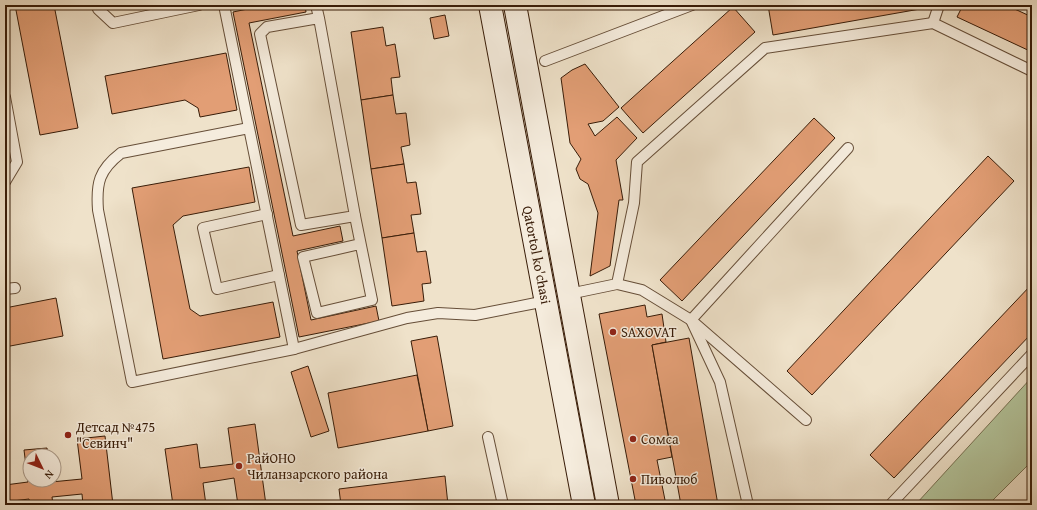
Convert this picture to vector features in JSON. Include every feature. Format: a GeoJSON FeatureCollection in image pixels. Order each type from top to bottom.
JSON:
{"type":"FeatureCollection","features":[{"type":"Feature","properties":{"kind":"main road","name":"Qatortol ko'chasi"},"geometry":{"type":"LineString","coordinates":[[490,5],[584,505]]}},
{"type":"Feature","properties":{"kind":"main road","name":"Qatortol ko'chasi"},"geometry":{"type":"LineString","coordinates":[[515,5],[608,505]]}},
{"type":"Feature","properties":{"kind":"lane"},"geometry":{"type":"LineString","coordinates":[[97,5],[98,10],[113,23],[195,5]]}},
{"type":"Feature","properties":{"kind":"lane"},"geometry":{"type":"LineString","coordinates":[[224,5],[294,350]]}},
{"type":"Feature","properties":{"kind":"lane"},"geometry":{"type":"LineString","coordinates":[[316,5],[360,244],[372,300],[317,313],[304,257],[360,244]]}},
{"type":"Feature","properties":{"kind":"lane"},"geometry":{"type":"LineString","coordinates":[[545,61],[692,5]]}},
{"type":"Feature","properties":{"kind":"lane"},"geometry":{"type":"LineString","coordinates":[[933,23],[939,5]]}},
{"type":"Feature","properties":{"kind":"lane"},"geometry":{"type":"LineString","coordinates":[[319,18],[267,27],[260,34],[301,226],[355,216]]}},
{"type":"Feature","properties":{"kind":"lane"},"geometry":{"type":"LineString","coordinates":[[617,284],[634,204],[637,162],[765,48],[933,23],[1032,71]]}},
{"type":"Feature","properties":{"kind":"lane"},"geometry":{"type":"LineString","coordinates":[[5,96],[17,162],[5,182]]}},
{"type":"Feature","properties":{"kind":"lane"},"geometry":{"type":"LineString","coordinates":[[249,128],[122,153],[111,161],[104,170],[99,183],[97,196],[98,210],[132,382],[294,350],[407,318],[438,312],[475,315],[546,301]]}},
{"type":"Feature","properties":{"kind":"lane"},"geometry":{"type":"LineString","coordinates":[[691,320],[848,148]]}},
{"type":"Feature","properties":{"kind":"lane"},"geometry":{"type":"LineString","coordinates":[[267,214],[203,228],[217,289],[279,275]]}},
{"type":"Feature","properties":{"kind":"lane"},"geometry":{"type":"LineString","coordinates":[[569,294],[617,284],[642,290],[691,320],[806,420]]}},
{"type":"Feature","properties":{"kind":"lane"},"geometry":{"type":"LineString","coordinates":[[691,320],[720,382],[748,505]]}},
{"type":"Feature","properties":{"kind":"lane"},"geometry":{"type":"LineString","coordinates":[[893,505],[892,503],[1032,354]]}},
{"type":"Feature","properties":{"kind":"lane"},"geometry":{"type":"LineString","coordinates":[[488,437],[503,505]]}},
{"type":"Feature","properties":{"kind":"green space"},"geometry":{"type":"Polygon","coordinates":[[[1032,377],[1032,461],[988,505],[917,505],[917,503],[1032,377]]]}},
{"type":"Feature","properties":{"kind":"building"},"geometry":{"type":"Polygon","coordinates":[[[15,5],[54,5],[78,128],[40,135],[15,5]]]}},
{"type":"Feature","properties":{"kind":"building"},"geometry":{"type":"Polygon","coordinates":[[[267,5],[305,5],[306,12],[249,23],[293,236],[340,226],[343,241],[297,251],[311,320],[376,306],[379,321],[299,337],[233,12],[267,5]]]}},
{"type":"Feature","properties":{"kind":"building"},"geometry":{"type":"Polygon","coordinates":[[[768,5],[920,5],[920,9],[773,35],[768,5]]]}},
{"type":"Feature","properties":{"kind":"building"},"geometry":{"type":"Polygon","coordinates":[[[963,5],[1006,5],[1032,17],[1032,52],[957,17],[963,5]]]}},
{"type":"Feature","properties":{"kind":"building"},"geometry":{"type":"Polygon","coordinates":[[[733,7],[755,32],[643,133],[621,108],[733,7]]]}},
{"type":"Feature","properties":{"kind":"building"},"geometry":{"type":"Polygon","coordinates":[[[445,15],[449,36],[434,39],[430,18],[445,15]]]}},
{"type":"Feature","properties":{"kind":"building"},"geometry":{"type":"Polygon","coordinates":[[[383,27],[386,46],[395,44],[400,77],[391,78],[393,95],[361,100],[351,32],[383,27]]]}},
{"type":"Feature","properties":{"kind":"building"},"geometry":{"type":"Polygon","coordinates":[[[226,53],[237,110],[200,117],[198,108],[185,100],[112,114],[105,76],[226,53]]]}},
{"type":"Feature","properties":{"kind":"building"},"geometry":{"type":"Polygon","coordinates":[[[585,64],[619,107],[603,121],[588,124],[595,136],[617,117],[637,138],[616,160],[623,200],[619,200],[610,266],[590,276],[598,213],[588,184],[580,179],[576,169],[581,159],[570,143],[561,78],[572,70],[585,64]]]}},
{"type":"Feature","properties":{"kind":"building"},"geometry":{"type":"Polygon","coordinates":[[[393,95],[396,114],[406,113],[410,145],[401,147],[404,164],[371,169],[361,100],[393,95]]]}},
{"type":"Feature","properties":{"kind":"building"},"geometry":{"type":"Polygon","coordinates":[[[814,118],[835,138],[682,301],[660,280],[814,118]]]}},
{"type":"Feature","properties":{"kind":"building"},"geometry":{"type":"Polygon","coordinates":[[[988,156],[1014,181],[812,395],[787,371],[988,156]]]}},
{"type":"Feature","properties":{"kind":"building"},"geometry":{"type":"Polygon","coordinates":[[[404,164],[407,183],[416,182],[421,214],[411,215],[414,233],[382,238],[371,169],[404,164]]]}},
{"type":"Feature","properties":{"kind":"building"},"geometry":{"type":"Polygon","coordinates":[[[249,167],[255,202],[183,216],[173,225],[190,309],[200,316],[273,302],[280,337],[163,359],[132,188],[249,167]]]}},
{"type":"Feature","properties":{"kind":"building"},"geometry":{"type":"Polygon","coordinates":[[[414,233],[417,252],[426,251],[431,283],[422,284],[424,301],[392,306],[382,238],[414,233]]]}},
{"type":"Feature","properties":{"kind":"building"},"geometry":{"type":"Polygon","coordinates":[[[1032,284],[1032,333],[894,478],[870,455],[1032,284]]]}},
{"type":"Feature","properties":{"kind":"building"},"geometry":{"type":"Polygon","coordinates":[[[56,298],[63,336],[5,347],[5,308],[56,298]]]}},
{"type":"Feature","properties":{"kind":"building"},"geometry":{"type":"Polygon","coordinates":[[[645,305],[647,317],[662,314],[666,342],[652,345],[672,457],[657,460],[666,505],[636,505],[599,314],[645,305]]]}},
{"type":"Feature","properties":{"kind":"building"},"geometry":{"type":"Polygon","coordinates":[[[437,336],[453,426],[428,431],[411,341],[437,336]]]}},
{"type":"Feature","properties":{"kind":"building"},"geometry":{"type":"Polygon","coordinates":[[[689,338],[718,505],[681,505],[652,345],[689,338]]]}},
{"type":"Feature","properties":{"kind":"building"},"geometry":{"type":"Polygon","coordinates":[[[308,366],[329,431],[311,437],[291,372],[308,366]]]}},
{"type":"Feature","properties":{"kind":"building"},"geometry":{"type":"Polygon","coordinates":[[[417,375],[428,431],[338,448],[328,393],[417,375]]]}},
{"type":"Feature","properties":{"kind":"building","name":"РайОНО Чиланзарского района"},"geometry":{"type":"Polygon","coordinates":[[[255,424],[266,505],[238,505],[234,478],[203,483],[206,505],[173,505],[165,449],[197,444],[200,468],[233,464],[228,428],[255,424]]]}},
{"type":"Feature","properties":{"kind":"building"},"geometry":{"type":"Polygon","coordinates":[[[105,436],[113,505],[83,505],[82,494],[52,497],[53,505],[30,505],[29,499],[5,502],[5,485],[22,483],[22,488],[62,488],[62,481],[82,479],[77,439],[105,436]]]}},
{"type":"Feature","properties":{"kind":"building"},"geometry":{"type":"Polygon","coordinates":[[[445,476],[448,505],[341,505],[339,489],[445,476]]]}},
{"type":"Feature","properties":{"kind":"place","name":"SAXOVAT"},"geometry":{"type":"Point","coordinates":[613,332]}},
{"type":"Feature","properties":{"kind":"place","name":"Детсад №475 \"Севинч\""},"geometry":{"type":"Point","coordinates":[68,435]}},
{"type":"Feature","properties":{"kind":"place","name":"Сомса"},"geometry":{"type":"Point","coordinates":[633,439]}},
{"type":"Feature","properties":{"kind":"place","name":"РайОНО Чиланзарского района"},"geometry":{"type":"Point","coordinates":[239,466]}},
{"type":"Feature","properties":{"kind":"place","name":"Пиволюб"},"geometry":{"type":"Point","coordinates":[633,479]}}]}
